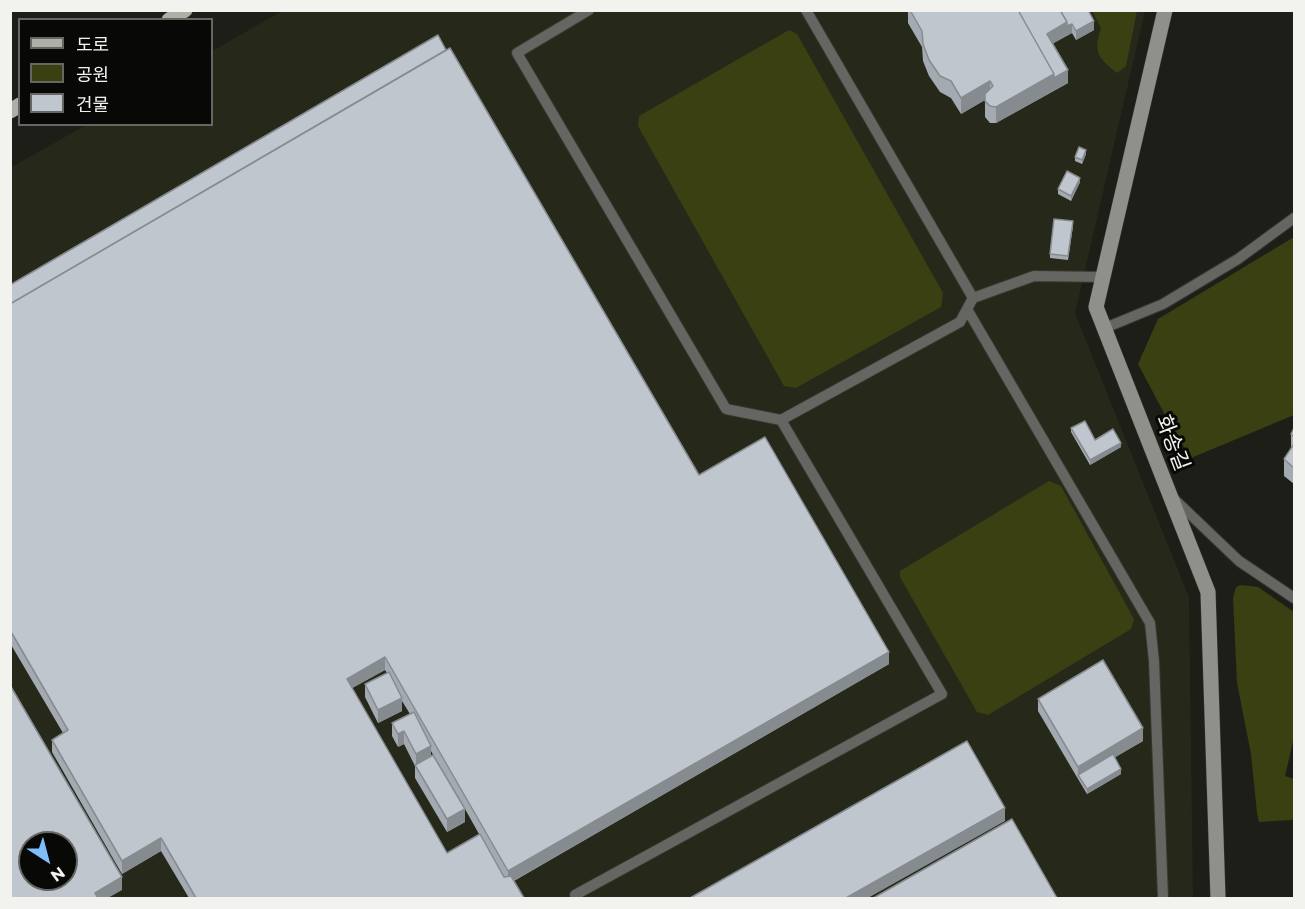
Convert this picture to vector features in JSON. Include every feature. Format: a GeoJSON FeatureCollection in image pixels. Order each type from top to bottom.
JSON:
{"type":"FeatureCollection","features":[{"type":"Feature","properties":{"kind":"main road"},"geometry":{"type":"LineString","coordinates":[[172,18],[185,10]]}},
{"type":"Feature","properties":{"kind":"street","name":"화송길"},"geometry":{"type":"LineString","coordinates":[[1165,10],[1096,307],[1208,592],[1218,898]]}},
{"type":"Feature","properties":{"kind":"lane"},"geometry":{"type":"LineString","coordinates":[[589,10],[517,53],[726,410],[781,420],[960,322],[973,298],[1034,276],[1103,277]]}},
{"type":"Feature","properties":{"kind":"lane"},"geometry":{"type":"LineString","coordinates":[[806,10],[973,298]]}},
{"type":"Feature","properties":{"kind":"lane"},"geometry":{"type":"LineString","coordinates":[[1105,328],[1163,304],[1238,259],[1294,218]]}},
{"type":"Feature","properties":{"kind":"lane"},"geometry":{"type":"LineString","coordinates":[[967,309],[1150,623],[1154,661],[1164,898]]}},
{"type":"Feature","properties":{"kind":"lane"},"geometry":{"type":"LineString","coordinates":[[574,895],[942,694],[781,420]]}},
{"type":"Feature","properties":{"kind":"lane"},"geometry":{"type":"LineString","coordinates":[[1170,495],[1239,561],[1294,598]]}},
{"type":"Feature","properties":{"kind":"shaded area"},"geometry":{"type":"Polygon","coordinates":[[[282,11],[1145,11],[1075,313],[1189,597],[1193,898],[11,898],[10,168],[84,126],[213,126],[213,50],[282,11]]]}},
{"type":"Feature","properties":{"kind":"green space"},"geometry":{"type":"Polygon","coordinates":[[[1092,11],[1106,11],[1106,13],[1107,11],[1137,11],[1126,66],[1117,73],[1105,63],[1099,54],[1097,43],[1101,28],[1092,11]]]}},
{"type":"Feature","properties":{"kind":"green space"},"geometry":{"type":"Polygon","coordinates":[[[789,30],[797,34],[943,293],[941,307],[796,388],[784,386],[638,126],[639,116],[789,30]]]}},
{"type":"Feature","properties":{"kind":"green space"},"geometry":{"type":"Polygon","coordinates":[[[1294,237],[1294,415],[1191,458],[1173,430],[1138,364],[1158,319],[1294,237]]]}},
{"type":"Feature","properties":{"kind":"green space"},"geometry":{"type":"Polygon","coordinates":[[[1049,481],[1061,486],[1134,619],[1131,629],[988,715],[977,712],[900,577],[900,571],[1049,481]]]}},
{"type":"Feature","properties":{"kind":"green space"},"geometry":{"type":"Polygon","coordinates":[[[1241,585],[1258,587],[1294,612],[1294,737],[1285,776],[1294,779],[1294,819],[1291,820],[1259,822],[1257,813],[1251,754],[1237,683],[1233,598],[1236,587],[1241,585]]]}},
{"type":"Feature","properties":{"kind":"building"},"geometry":{"type":"Polygon","coordinates":[[[910,10],[1018,10],[1054,74],[996,107],[990,106],[985,101],[985,94],[993,86],[990,81],[961,98],[951,81],[940,76],[929,60],[923,44],[922,31],[910,10]]]}},
{"type":"Feature","properties":{"kind":"building"},"geometry":{"type":"Polygon","coordinates":[[[1018,10],[1060,10],[1067,22],[1047,34],[1068,70],[1054,78],[1054,74],[1018,10]]]}},
{"type":"Feature","properties":{"kind":"building"},"geometry":{"type":"Polygon","coordinates":[[[1060,10],[1088,10],[1094,21],[1076,31],[1072,24],[1067,26],[1060,10]]]}},
{"type":"Feature","properties":{"kind":"building"},"geometry":{"type":"Polygon","coordinates":[[[438,35],[446,50],[10,304],[10,285],[438,35]]]}},
{"type":"Feature","properties":{"kind":"building"},"geometry":{"type":"Polygon","coordinates":[[[450,48],[699,475],[765,437],[889,652],[508,871],[385,657],[347,679],[447,853],[480,834],[504,877],[511,876],[524,898],[196,898],[161,838],[122,861],[52,740],[68,730],[10,630],[10,304],[450,48]]]}},
{"type":"Feature","properties":{"kind":"building"},"geometry":{"type":"Polygon","coordinates":[[[1079,147],[1086,150],[1082,160],[1075,157],[1079,147]]]}},
{"type":"Feature","properties":{"kind":"building"},"geometry":{"type":"Polygon","coordinates":[[[1067,171],[1080,178],[1071,196],[1058,189],[1067,171]]]}},
{"type":"Feature","properties":{"kind":"building"},"geometry":{"type":"Polygon","coordinates":[[[1054,219],[1073,221],[1068,256],[1050,254],[1054,219]]]}},
{"type":"Feature","properties":{"kind":"building"},"geometry":{"type":"Polygon","coordinates":[[[1085,421],[1095,440],[1113,429],[1121,443],[1090,460],[1071,428],[1085,421]]]}},
{"type":"Feature","properties":{"kind":"building"},"geometry":{"type":"Polygon","coordinates":[[[1294,444],[1294,468],[1284,459],[1294,444]]]}},
{"type":"Feature","properties":{"kind":"building"},"geometry":{"type":"Polygon","coordinates":[[[1103,660],[1143,728],[1078,767],[1038,699],[1103,660]]]}},
{"type":"Feature","properties":{"kind":"building"},"geometry":{"type":"Polygon","coordinates":[[[389,672],[402,698],[378,710],[365,684],[389,672]]]}},
{"type":"Feature","properties":{"kind":"building"},"geometry":{"type":"Polygon","coordinates":[[[10,685],[122,877],[95,893],[98,898],[10,898],[10,685]]]}},
{"type":"Feature","properties":{"kind":"building"},"geometry":{"type":"Polygon","coordinates":[[[414,712],[431,746],[416,754],[404,731],[398,734],[392,723],[414,712]]]}},
{"type":"Feature","properties":{"kind":"building"},"geometry":{"type":"Polygon","coordinates":[[[967,741],[1005,808],[846,898],[690,898],[967,741]]]}},
{"type":"Feature","properties":{"kind":"building"},"geometry":{"type":"Polygon","coordinates":[[[1113,754],[1121,769],[1087,789],[1078,775],[1113,754]]]}},
{"type":"Feature","properties":{"kind":"building"},"geometry":{"type":"Polygon","coordinates":[[[433,755],[465,809],[447,819],[415,765],[433,755]]]}},
{"type":"Feature","properties":{"kind":"building"},"geometry":{"type":"Polygon","coordinates":[[[1012,819],[1057,898],[875,898],[875,897],[1012,819]]]}}]}
